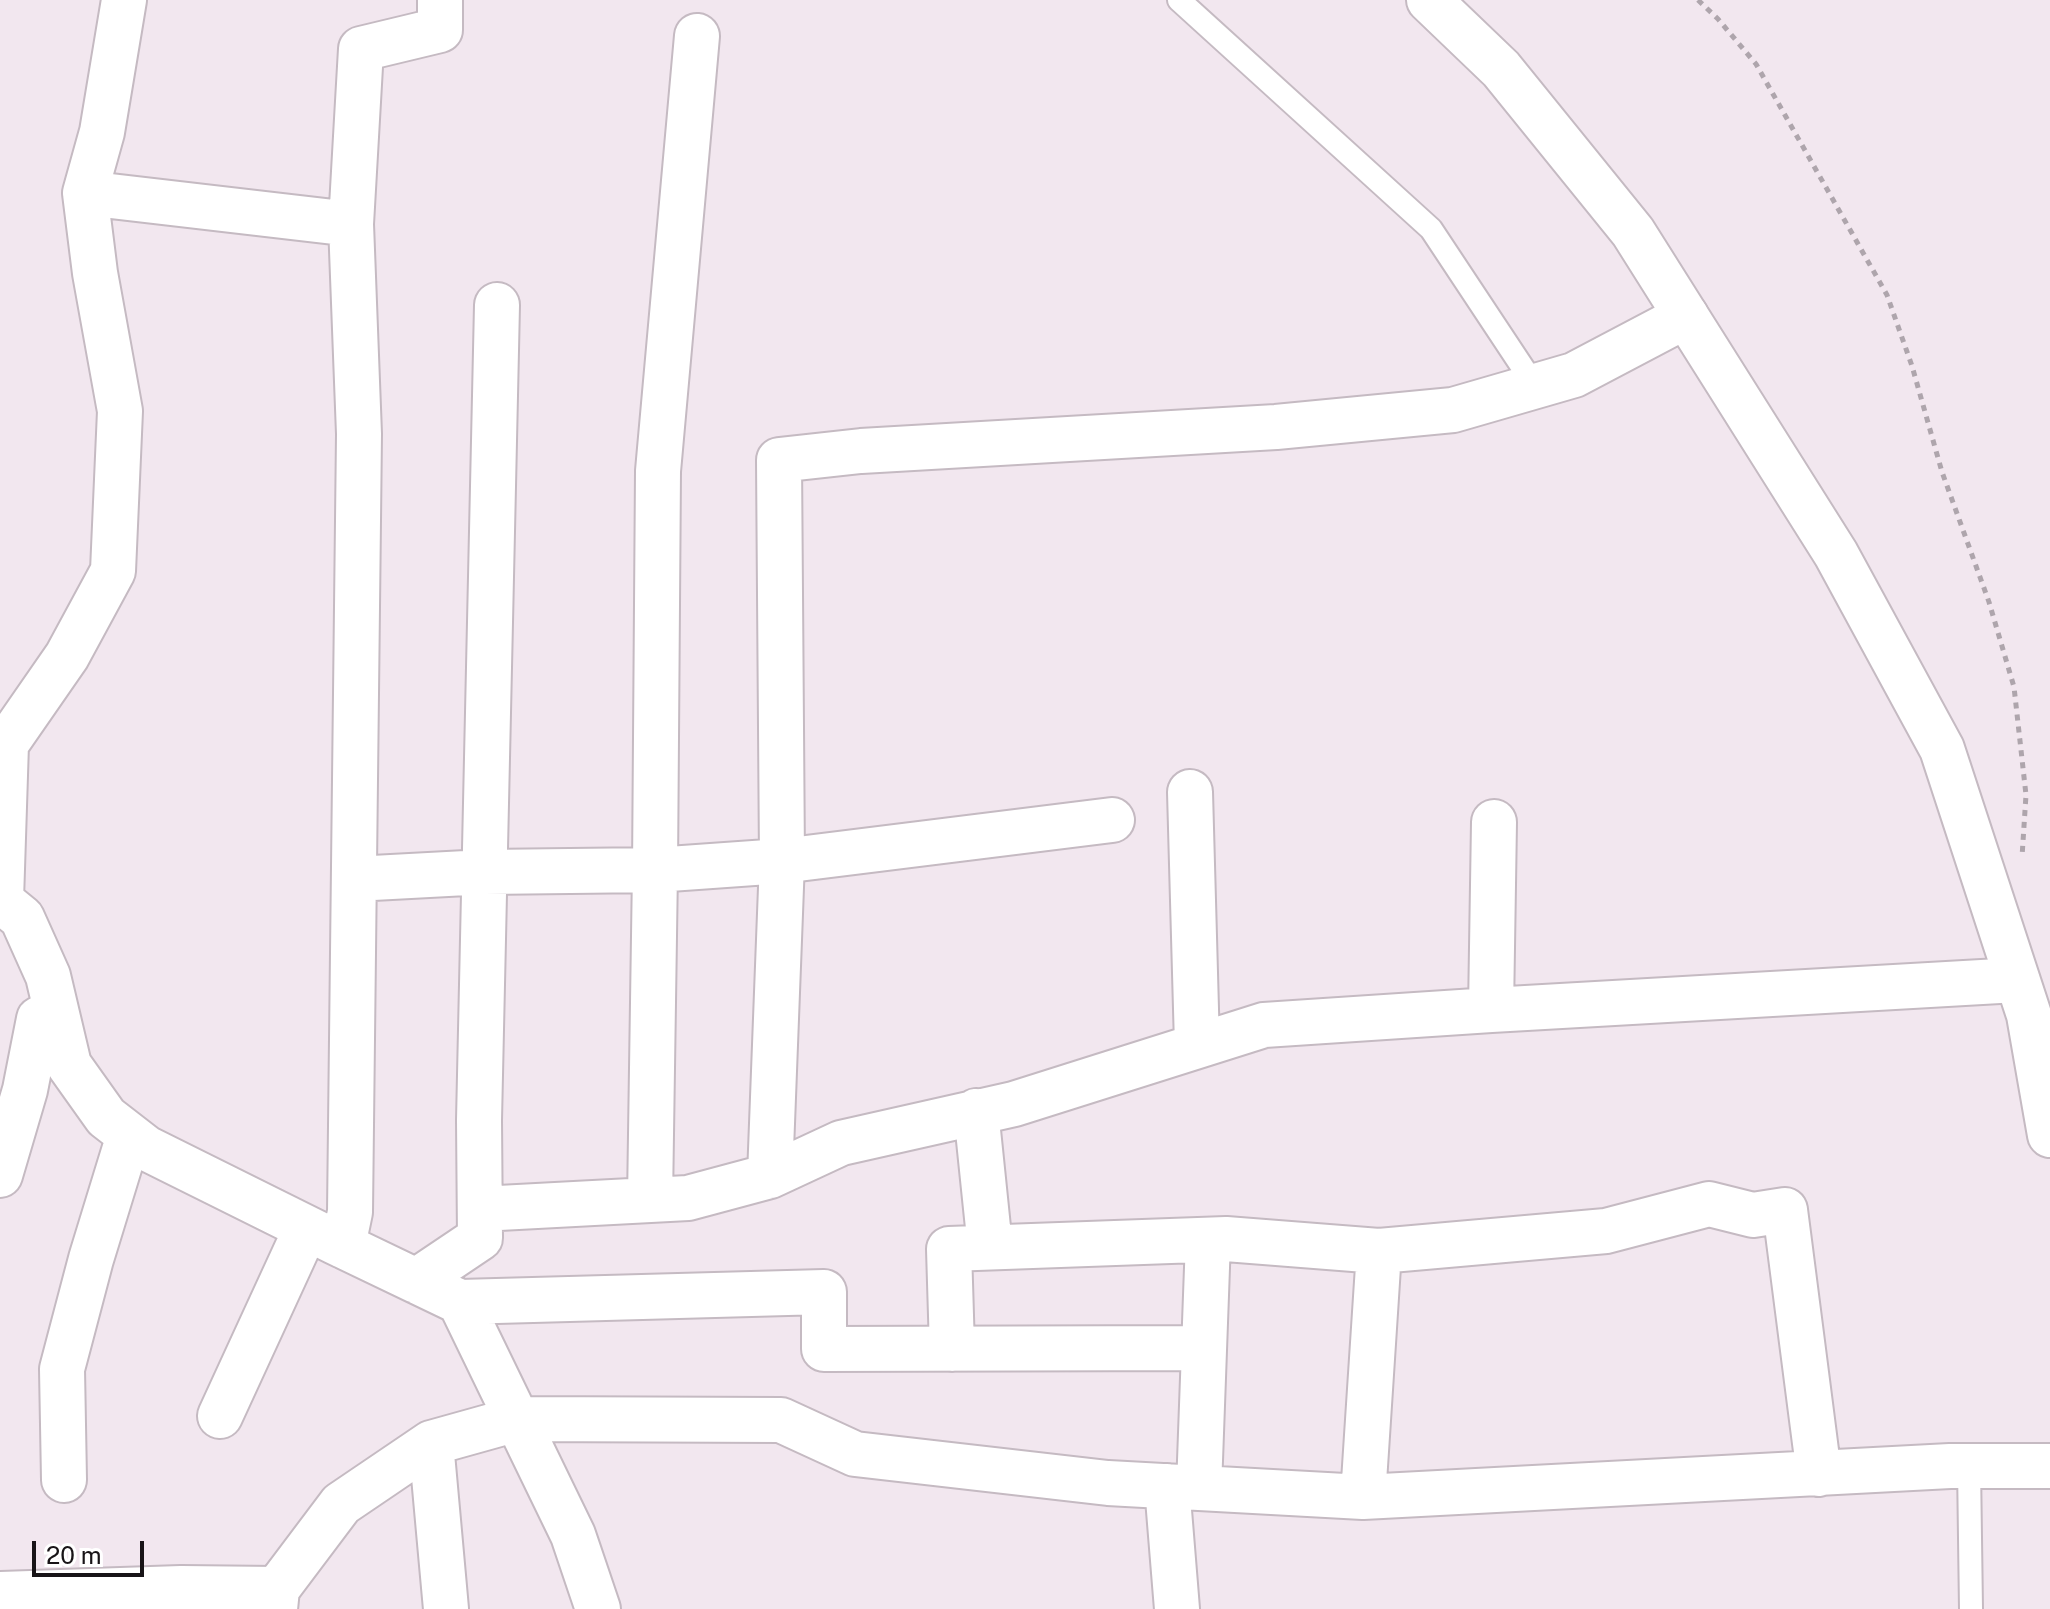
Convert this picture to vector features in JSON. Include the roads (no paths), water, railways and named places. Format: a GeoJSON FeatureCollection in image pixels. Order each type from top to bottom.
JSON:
{"type":"FeatureCollection","features":[{"type":"Feature","properties":{"kind":"street"},"geometry":{"type":"LineString","coordinates":[[124,0],[102,132],[85,193],[95,273],[120,411],[113,571],[67,656],[6,744],[0,900],[22,918],[48,976],[69,1065],[106,1117],[146,1148],[460,1302],[824,1292],[824,1349],[1204,1348]]}},
{"type":"Feature","properties":{"kind":"street"},"geometry":{"type":"LineString","coordinates":[[220,1416],[325,1238],[350,1212],[359,434],[351,224],[361,49],[440,30],[440,0]]}},
{"type":"Feature","properties":{"kind":"street"},"geometry":{"type":"LineString","coordinates":[[1429,0],[1501,69],[1633,232],[1836,554],[1942,749],[2029,1015],[2050,1135]]}},
{"type":"Feature","properties":{"kind":"street"},"geometry":{"type":"LineString","coordinates":[[650,1200],[658,471],[697,36]]}},
{"type":"Feature","properties":{"kind":"street"},"geometry":{"type":"LineString","coordinates":[[85,193],[351,224]]}},
{"type":"Feature","properties":{"kind":"street"},"geometry":{"type":"LineString","coordinates":[[416,1281],[480,1238],[479,1120],[497,305]]}},
{"type":"Feature","properties":{"kind":"street"},"geometry":{"type":"LineString","coordinates":[[770,1176],[782,861],[779,460],[861,451],[1276,427],[1453,410],[1574,375],[1686,316]]}},
{"type":"Feature","properties":{"kind":"street"},"geometry":{"type":"LineString","coordinates":[[1190,792],[1197,1045]]}},
{"type":"Feature","properties":{"kind":"street"},"geometry":{"type":"LineString","coordinates":[[354,879],[485,872],[655,870],[782,861],[1112,820]]}},
{"type":"Feature","properties":{"kind":"street"},"geometry":{"type":"LineString","coordinates":[[1491,1010],[1494,822]]}},
{"type":"Feature","properties":{"kind":"street"},"geometry":{"type":"LineString","coordinates":[[480,1209],[688,1198],[770,1176],[841,1143],[1014,1104],[1264,1025],[2017,980]]}},
{"type":"Feature","properties":{"kind":"street"},"geometry":{"type":"LineString","coordinates":[[0,1175],[12,1084],[39,1019],[56,1010]]}},
{"type":"Feature","properties":{"kind":"street"},"geometry":{"type":"LineString","coordinates":[[976,1111],[990,1247]]}},
{"type":"Feature","properties":{"kind":"street"},"geometry":{"type":"LineString","coordinates":[[64,1480],[62,1369],[129,1135]]}},
{"type":"Feature","properties":{"kind":"street"},"geometry":{"type":"LineString","coordinates":[[952,1349],[949,1249],[1226,1239],[1379,1251],[1606,1231],[1709,1204],[1753,1215],[1785,1210],[1819,1474]]}},
{"type":"Feature","properties":{"kind":"street"},"geometry":{"type":"LineString","coordinates":[[1177,1609],[1183,1487],[1204,1348],[1208,1240]]}},
{"type":"Feature","properties":{"kind":"street"},"geometry":{"type":"LineString","coordinates":[[1363,1497],[1379,1251]]}},
{"type":"Feature","properties":{"kind":"street"},"geometry":{"type":"LineString","coordinates":[[460,1302],[573,1535],[598,1609]]}},
{"type":"Feature","properties":{"kind":"street"},"geometry":{"type":"LineString","coordinates":[[0,1594],[181,1588],[276,1599],[341,1504],[431,1443],[517,1419],[781,1420],[855,1454],[1108,1483],[1363,1497],[1969,1466],[2050,1466]]}},
{"type":"Feature","properties":{"kind":"street"},"geometry":{"type":"LineString","coordinates":[[431,1443],[446,1609]]}},
{"type":"Feature","properties":{"kind":"lane"},"geometry":{"type":"LineString","coordinates":[[1179,0],[1431,229],[1535,386]]}},
{"type":"Feature","properties":{"kind":"lane"},"geometry":{"type":"LineString","coordinates":[[1969,1466],[1971,1609]]}}]}
